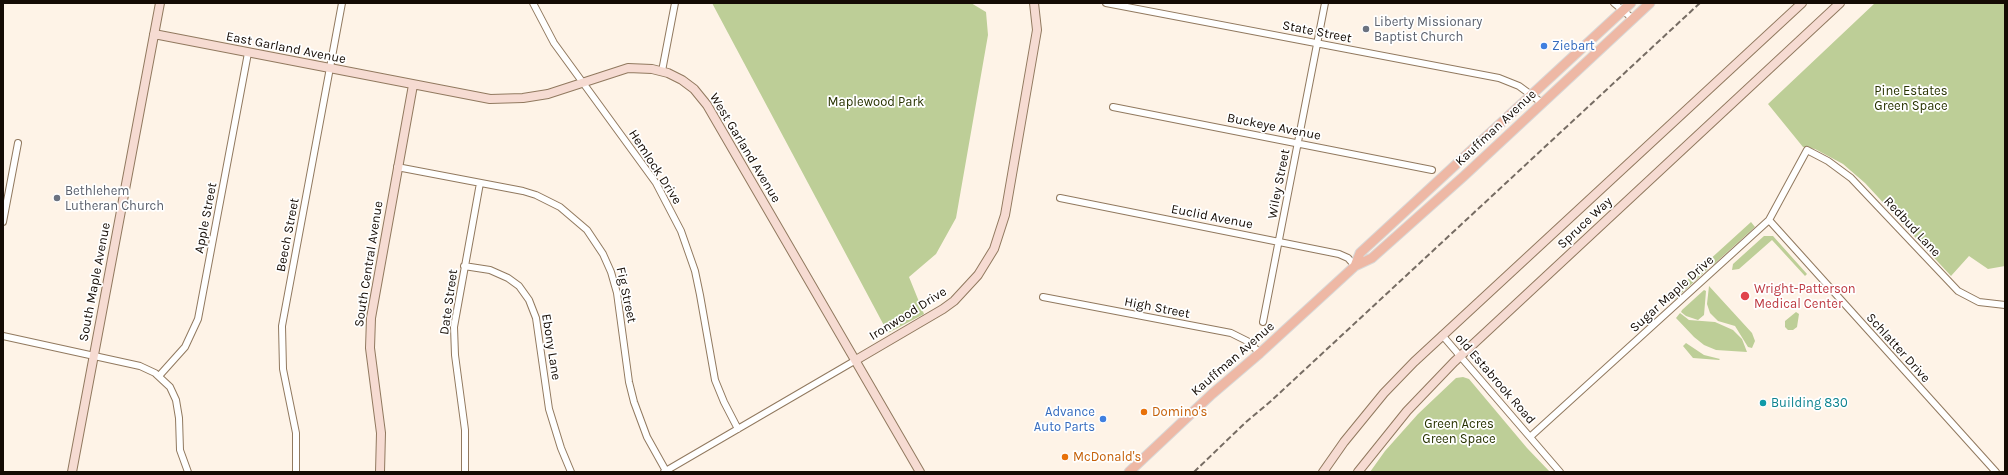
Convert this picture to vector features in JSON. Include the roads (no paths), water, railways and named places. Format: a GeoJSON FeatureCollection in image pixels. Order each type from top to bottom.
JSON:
{"type":"FeatureCollection","features":[{"type":"Feature","properties":{"kind":"main road","name":"Kauffman Avenue"},"geometry":{"type":"LineString","coordinates":[[1355,266],[1360,253],[1631,3]]}},
{"type":"Feature","properties":{"kind":"main road","name":"Kauffman Avenue"},"geometry":{"type":"LineString","coordinates":[[1129,472],[1212,394],[1260,353],[1355,266],[1372,258],[1464,176],[1650,3]]}},
{"type":"Feature","properties":{"kind":"street","name":"South Maple Avenue"},"geometry":{"type":"LineString","coordinates":[[72,472],[160,3]]}},
{"type":"Feature","properties":{"kind":"street","name":"Beech Street"},"geometry":{"type":"LineString","coordinates":[[296,472],[296,433],[282,369],[282,326],[342,3]]}},
{"type":"Feature","properties":{"kind":"street","name":"Hemlock Drive"},"geometry":{"type":"LineString","coordinates":[[533,3],[548,33],[656,183],[681,231],[695,271],[715,380],[724,402],[738,429]]}},
{"type":"Feature","properties":{"kind":"street"},"geometry":{"type":"LineString","coordinates":[[662,71],[675,3]]}},
{"type":"Feature","properties":{"kind":"street","name":"Ironwood Drive"},"geometry":{"type":"LineString","coordinates":[[665,471],[943,309],[954,301],[978,275],[994,249],[1005,215],[1037,30],[1034,3]]}},
{"type":"Feature","properties":{"kind":"street","name":"State Street"},"geometry":{"type":"LineString","coordinates":[[1106,3],[1499,78],[1519,86],[1542,103]]}},
{"type":"Feature","properties":{"kind":"street","name":"Wiley Street"},"geometry":{"type":"LineString","coordinates":[[1263,322],[1325,3]]}},
{"type":"Feature","properties":{"kind":"street"},"geometry":{"type":"LineString","coordinates":[[1614,3],[1633,19]]}},
{"type":"Feature","properties":{"kind":"street","name":"Spruce Way"},"geometry":{"type":"LineString","coordinates":[[1323,472],[1344,442],[1384,393],[1442,335],[1802,3]]}},
{"type":"Feature","properties":{"kind":"street","name":"Spruce Way"},"geometry":{"type":"LineString","coordinates":[[1358,472],[1407,411],[1461,356],[1840,3]]}},
{"type":"Feature","properties":{"kind":"street","name":"East Garland Avenue"},"geometry":{"type":"LineString","coordinates":[[154,34],[413,85]]}},
{"type":"Feature","properties":{"kind":"street","name":"Apple Street"},"geometry":{"type":"LineString","coordinates":[[160,376],[185,347],[198,319],[248,53]]}},
{"type":"Feature","properties":{"kind":"street","name":"West Garland Avenue"},"geometry":{"type":"LineString","coordinates":[[413,85],[474,97],[505,100],[548,94],[628,68],[645,68],[662,71],[688,85],[707,105],[920,472]]}},
{"type":"Feature","properties":{"kind":"street","name":"South Central Avenue"},"geometry":{"type":"LineString","coordinates":[[380,472],[381,433],[370,348],[370,318],[413,85]]}},
{"type":"Feature","properties":{"kind":"street","name":"Buckeye Avenue"},"geometry":{"type":"LineString","coordinates":[[1113,107],[1432,170]]}},
{"type":"Feature","properties":{"kind":"street"},"geometry":{"type":"LineString","coordinates":[[3,221],[18,143]]}},
{"type":"Feature","properties":{"kind":"street","name":"Sugar Maple Drive"},"geometry":{"type":"LineString","coordinates":[[1530,437],[1769,220],[1807,150]]}},
{"type":"Feature","properties":{"kind":"street","name":"Redbud Lane"},"geometry":{"type":"LineString","coordinates":[[1807,150],[1828,161],[1851,178],[1958,291],[1979,302],[1990,305],[2005,305]]}},
{"type":"Feature","properties":{"kind":"street","name":"Fig Street"},"geometry":{"type":"LineString","coordinates":[[397,167],[523,191],[546,199],[576,219],[596,242],[609,266],[615,284],[634,402],[647,437],[665,471]]}},
{"type":"Feature","properties":{"kind":"street","name":"Date Street"},"geometry":{"type":"LineString","coordinates":[[465,472],[466,447],[464,412],[454,335],[455,314],[480,183]]}},
{"type":"Feature","properties":{"kind":"street","name":"Euclid Avenue"},"geometry":{"type":"LineString","coordinates":[[1060,198],[1338,254],[1348,258],[1355,266]]}},
{"type":"Feature","properties":{"kind":"street","name":"Schlatter Drive"},"geometry":{"type":"LineString","coordinates":[[1769,220],[1996,472]]}},
{"type":"Feature","properties":{"kind":"street","name":"Ebony Lane"},"geometry":{"type":"LineString","coordinates":[[464,266],[490,270],[508,278],[519,286],[529,300],[536,318],[549,409],[571,472]]}},
{"type":"Feature","properties":{"kind":"street","name":"High Street"},"geometry":{"type":"LineString","coordinates":[[1043,297],[1231,333],[1247,341],[1260,353]]}},
{"type":"Feature","properties":{"kind":"street","name":"old Estabrook Road"},"geometry":{"type":"LineString","coordinates":[[1442,335],[1560,472]]}},
{"type":"Feature","properties":{"kind":"street"},"geometry":{"type":"LineString","coordinates":[[3,336],[140,366],[160,376],[170,387],[176,400],[179,418],[180,450],[188,472]]}},
{"type":"Feature","properties":{"kind":"railway"},"geometry":{"type":"LineString","coordinates":[[1194,472],[1246,422],[1271,401],[1700,3]]}},
{"type":"Feature","properties":{"kind":"place","name":"Liberty Missionary Baptist Church"},"geometry":{"type":"Point","coordinates":[1366,29]}},
{"type":"Feature","properties":{"kind":"place","name":"Ziebart"},"geometry":{"type":"Point","coordinates":[1544,46]}},
{"type":"Feature","properties":{"kind":"place","name":"Bethlehem Lutheran Church"},"geometry":{"type":"Point","coordinates":[57,198]}},
{"type":"Feature","properties":{"kind":"place","name":"Wright-Patterson Medical Center"},"geometry":{"type":"Point","coordinates":[1745,296]}},
{"type":"Feature","properties":{"kind":"place","name":"Building 830"},"geometry":{"type":"Point","coordinates":[1763,403]}},
{"type":"Feature","properties":{"kind":"place","name":"Domino's"},"geometry":{"type":"Point","coordinates":[1144,412]}},
{"type":"Feature","properties":{"kind":"place","name":"Advance Auto Parts"},"geometry":{"type":"Point","coordinates":[1103,419]}},
{"type":"Feature","properties":{"kind":"place","name":"McDonald's"},"geometry":{"type":"Point","coordinates":[1065,457]}},
{"type":"Feature","properties":{"kind":"park label","name":"Pine Estates Green Space"},"geometry":{"type":"Point","coordinates":[1911,98]}},
{"type":"Feature","properties":{"kind":"park label","name":"Maplewood Park"},"geometry":{"type":"Point","coordinates":[876,102]}},
{"type":"Feature","properties":{"kind":"park label","name":"Green Acres Green Space"},"geometry":{"type":"Point","coordinates":[1459,432]}}]}
